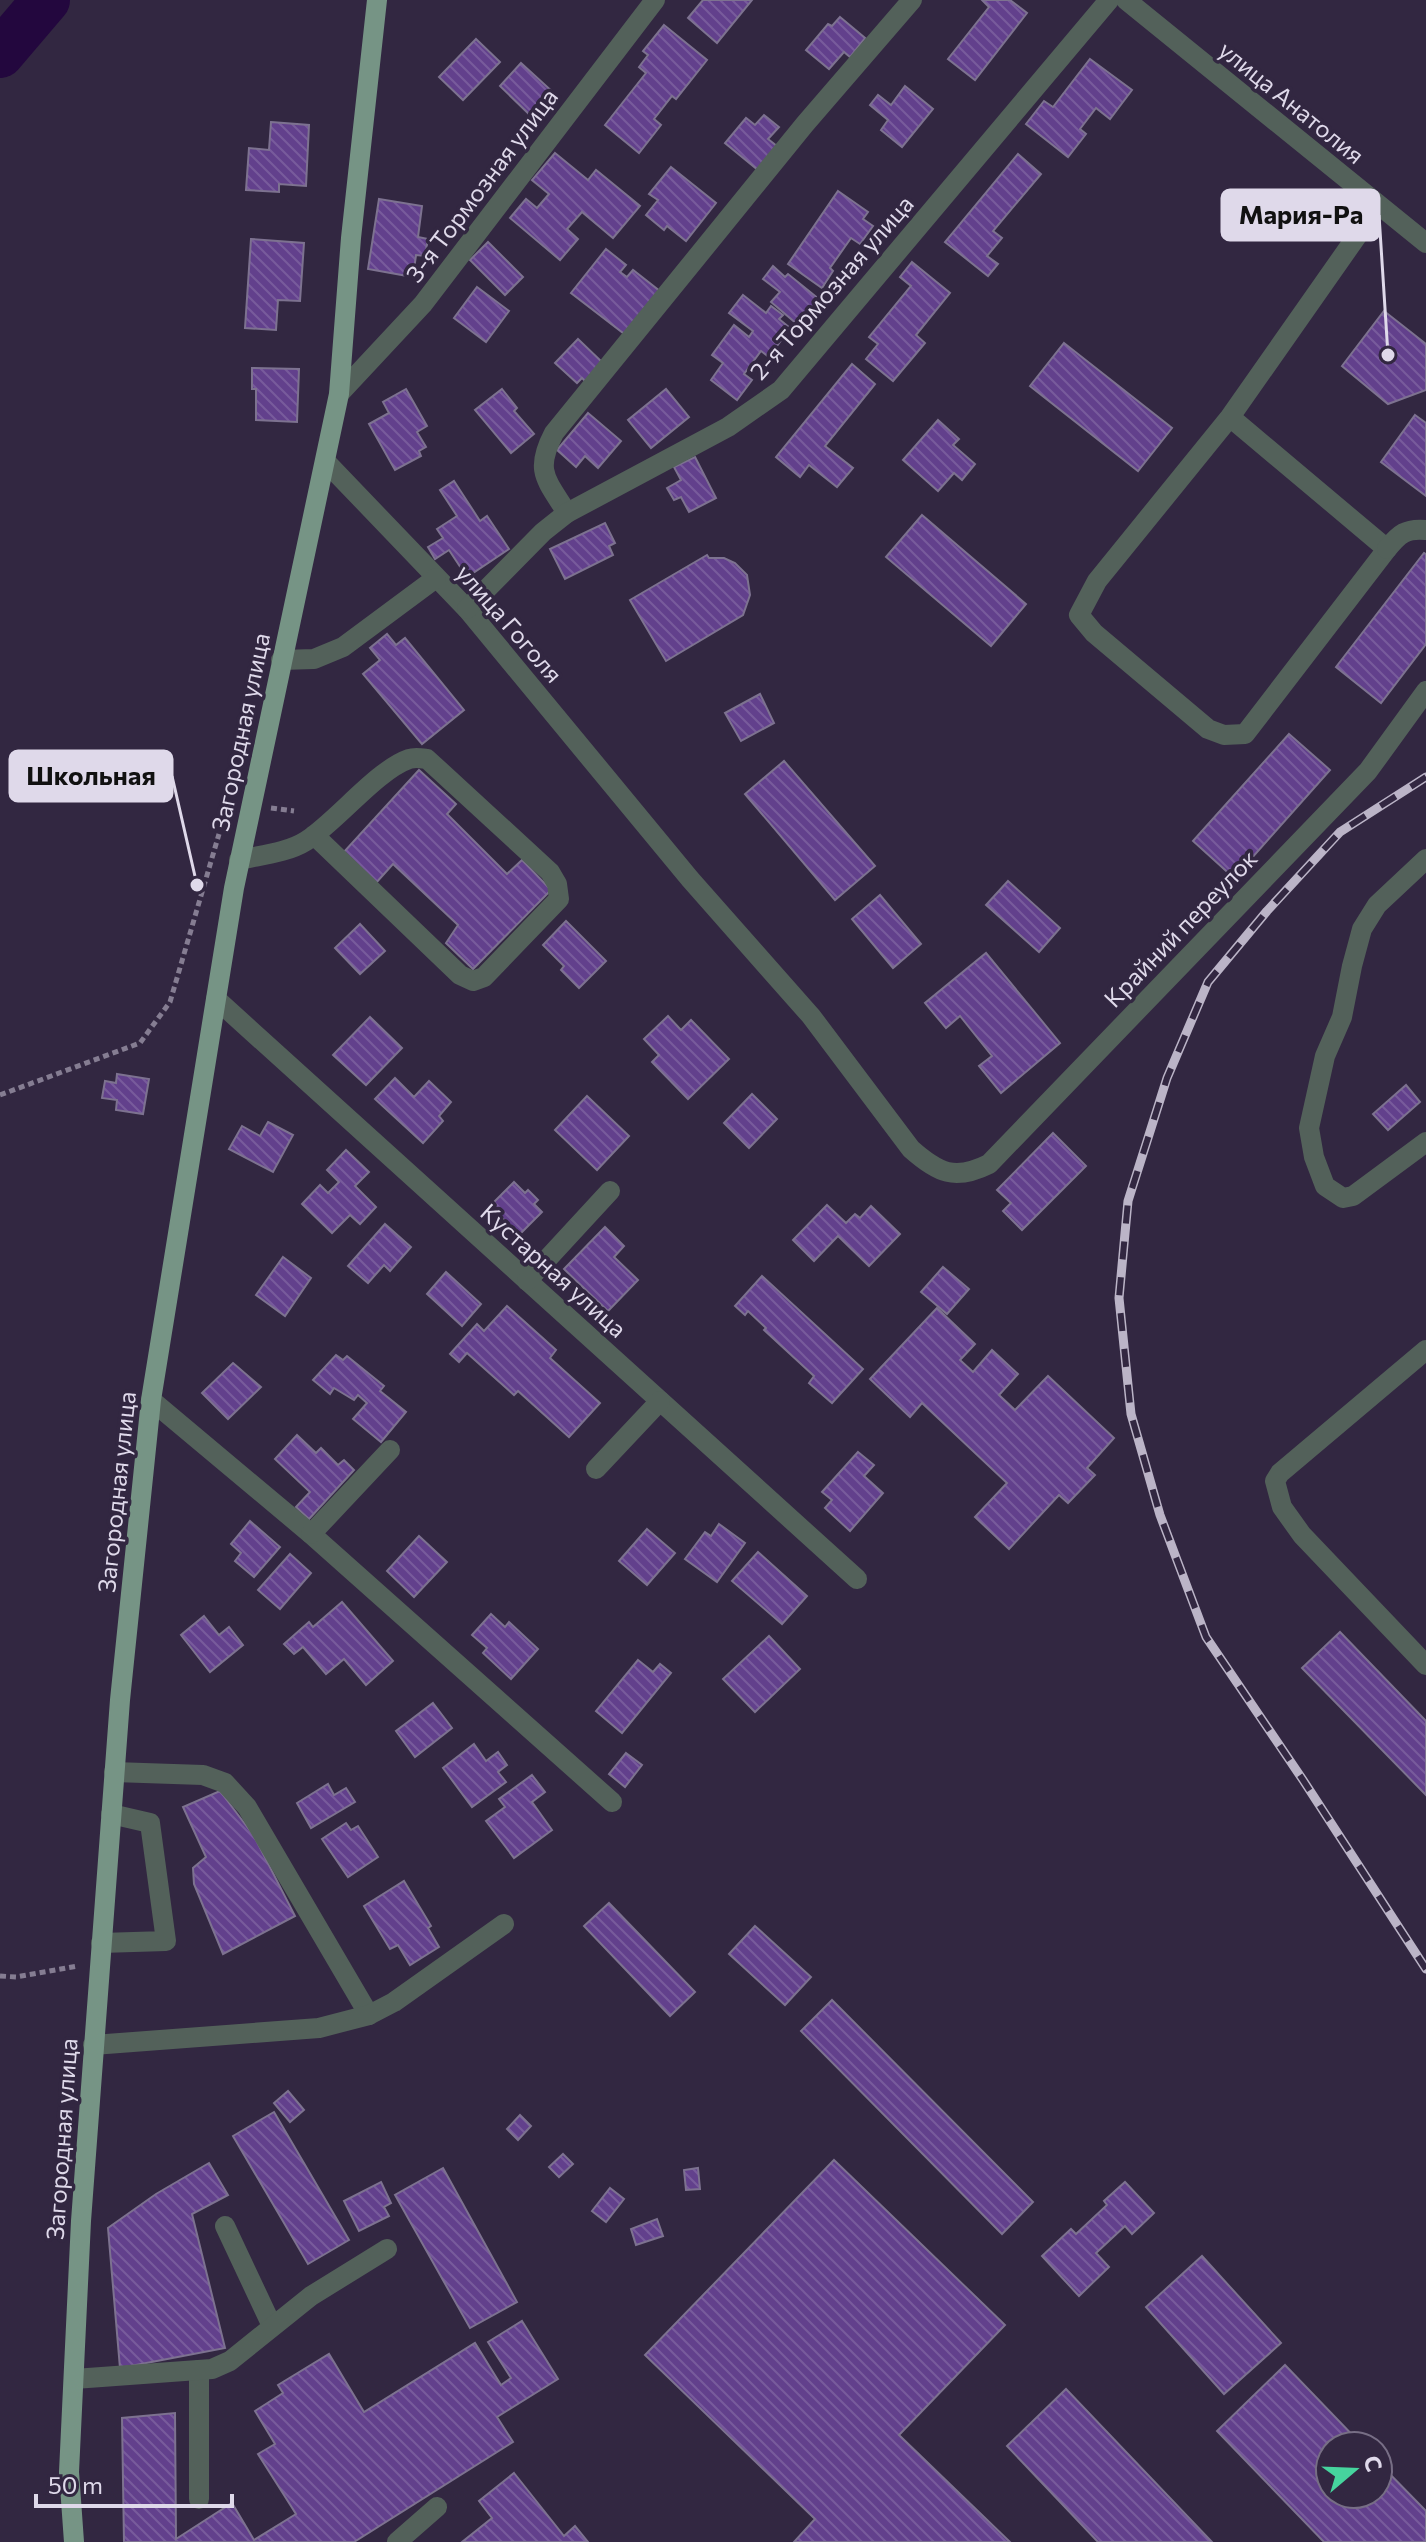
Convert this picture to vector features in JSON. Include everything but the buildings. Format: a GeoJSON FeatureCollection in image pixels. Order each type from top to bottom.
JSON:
{"type":"FeatureCollection","features":[{"type":"Feature","properties":{"kind":"main road"},"geometry":{"type":"LineString","coordinates":[[326,462],[339,394],[351,238],[377,0]]}},
{"type":"Feature","properties":{"kind":"main road","name":"Загородная улица"},"geometry":{"type":"LineString","coordinates":[[74,2542],[69,2472],[93,2045],[114,1772],[151,1400],[239,860],[326,462]]}},
{"type":"Feature","properties":{"kind":"street","name":"3-я Тормозная улица"},"geometry":{"type":"LineString","coordinates":[[339,394],[423,304],[655,0]]}},
{"type":"Feature","properties":{"kind":"street"},"geometry":{"type":"LineString","coordinates":[[567,513],[543,472],[543,454],[554,433],[805,124],[912,0]]}},
{"type":"Feature","properties":{"kind":"street","name":"2-я Тормозная улица"},"geometry":{"type":"LineString","coordinates":[[467,609],[543,532],[567,513],[728,427],[781,390],[1109,0]]}},
{"type":"Feature","properties":{"kind":"street","name":"улица Анатолия"},"geometry":{"type":"LineString","coordinates":[[1126,0],[1426,243]]}},
{"type":"Feature","properties":{"kind":"street"},"geometry":{"type":"LineString","coordinates":[[1378,206],[1230,417],[1097,581],[1079,615],[1094,633],[1208,729],[1224,735],[1245,734],[1399,535],[1412,529],[1426,530]]}},
{"type":"Feature","properties":{"kind":"street"},"geometry":{"type":"LineString","coordinates":[[1230,417],[1387,549]]}},
{"type":"Feature","properties":{"kind":"street","name":"улица Гоголя"},"geometry":{"type":"LineString","coordinates":[[326,462],[467,609],[690,879],[811,1016],[911,1149],[931,1167],[951,1172]]}},
{"type":"Feature","properties":{"kind":"street"},"geometry":{"type":"LineString","coordinates":[[281,660],[314,659],[343,647],[436,578]]}},
{"type":"Feature","properties":{"kind":"street","name":"Крайний переулок"},"geometry":{"type":"LineString","coordinates":[[951,1172],[971,1173],[989,1164],[1368,771],[1426,691]]}},
{"type":"Feature","properties":{"kind":"street"},"geometry":{"type":"LineString","coordinates":[[239,860],[304,842],[394,766],[412,757],[427,759],[550,872],[557,884],[559,899],[484,977],[473,981],[460,975],[314,835]]}},
{"type":"Feature","properties":{"kind":"street"},"geometry":{"type":"LineString","coordinates":[[1426,859],[1377,905],[1362,929],[1342,1017],[1325,1056],[1309,1128],[1314,1157],[1325,1186],[1343,1198],[1353,1196],[1426,1142]]}},
{"type":"Feature","properties":{"kind":"street","name":"Кустарная улица"},"geometry":{"type":"LineString","coordinates":[[216,999],[857,1579]]}},
{"type":"Feature","properties":{"kind":"street"},"geometry":{"type":"LineString","coordinates":[[527,1281],[610,1191]]}},
{"type":"Feature","properties":{"kind":"street"},"geometry":{"type":"LineString","coordinates":[[1426,1350],[1280,1473],[1275,1481],[1282,1507],[1302,1535],[1426,1665]]}},
{"type":"Feature","properties":{"kind":"street"},"geometry":{"type":"LineString","coordinates":[[151,1400],[311,1534],[612,1802]]}},
{"type":"Feature","properties":{"kind":"street"},"geometry":{"type":"LineString","coordinates":[[596,1469],[660,1401]]}},
{"type":"Feature","properties":{"kind":"street"},"geometry":{"type":"LineString","coordinates":[[311,1534],[390,1450]]}},
{"type":"Feature","properties":{"kind":"street"},"geometry":{"type":"LineString","coordinates":[[114,1772],[203,1775],[225,1783],[247,1807],[369,2015]]}},
{"type":"Feature","properties":{"kind":"street"},"geometry":{"type":"LineString","coordinates":[[100,1953],[166,1941],[150,1823],[111,1814]]}},
{"type":"Feature","properties":{"kind":"street"},"geometry":{"type":"LineString","coordinates":[[93,2045],[319,2028],[369,2015],[394,2002],[504,1924]]}},
{"type":"Feature","properties":{"kind":"street"},"geometry":{"type":"LineString","coordinates":[[225,2226],[272,2326]]}},
{"type":"Feature","properties":{"kind":"street"},"geometry":{"type":"LineString","coordinates":[[74,2379],[212,2369],[230,2361],[311,2296],[387,2249]]}},
{"type":"Feature","properties":{"kind":"street"},"geometry":{"type":"LineString","coordinates":[[199,2370],[199,2499]]}},
{"type":"Feature","properties":{"kind":"street"},"geometry":{"type":"LineString","coordinates":[[397,2542],[437,2507]]}},
{"type":"Feature","properties":{"kind":"path"},"geometry":{"type":"LineString","coordinates":[[251,804],[294,811]]}},
{"type":"Feature","properties":{"kind":"path"},"geometry":{"type":"LineString","coordinates":[[0,1095],[140,1043],[170,1002],[220,831]]}},
{"type":"Feature","properties":{"kind":"path"},"geometry":{"type":"LineString","coordinates":[[0,1976],[16,1977],[100,1953]]}},
{"type":"Feature","properties":{"kind":"waterway"},"geometry":{"type":"LineString","coordinates":[[0,54],[46,0]]}},
{"type":"Feature","properties":{"kind":"railway"},"geometry":{"type":"LineString","coordinates":[[1426,777],[1340,832],[1267,911],[1208,982],[1167,1078],[1128,1201],[1119,1298],[1131,1414],[1160,1515],[1206,1637],[1426,1969]]}},
{"type":"Feature","properties":{"kind":"place","name":"Мария-Ра"},"geometry":{"type":"Point","coordinates":[1388,355]}},
{"type":"Feature","properties":{"kind":"place","name":"Школьная"},"geometry":{"type":"Point","coordinates":[197,885]}}]}
